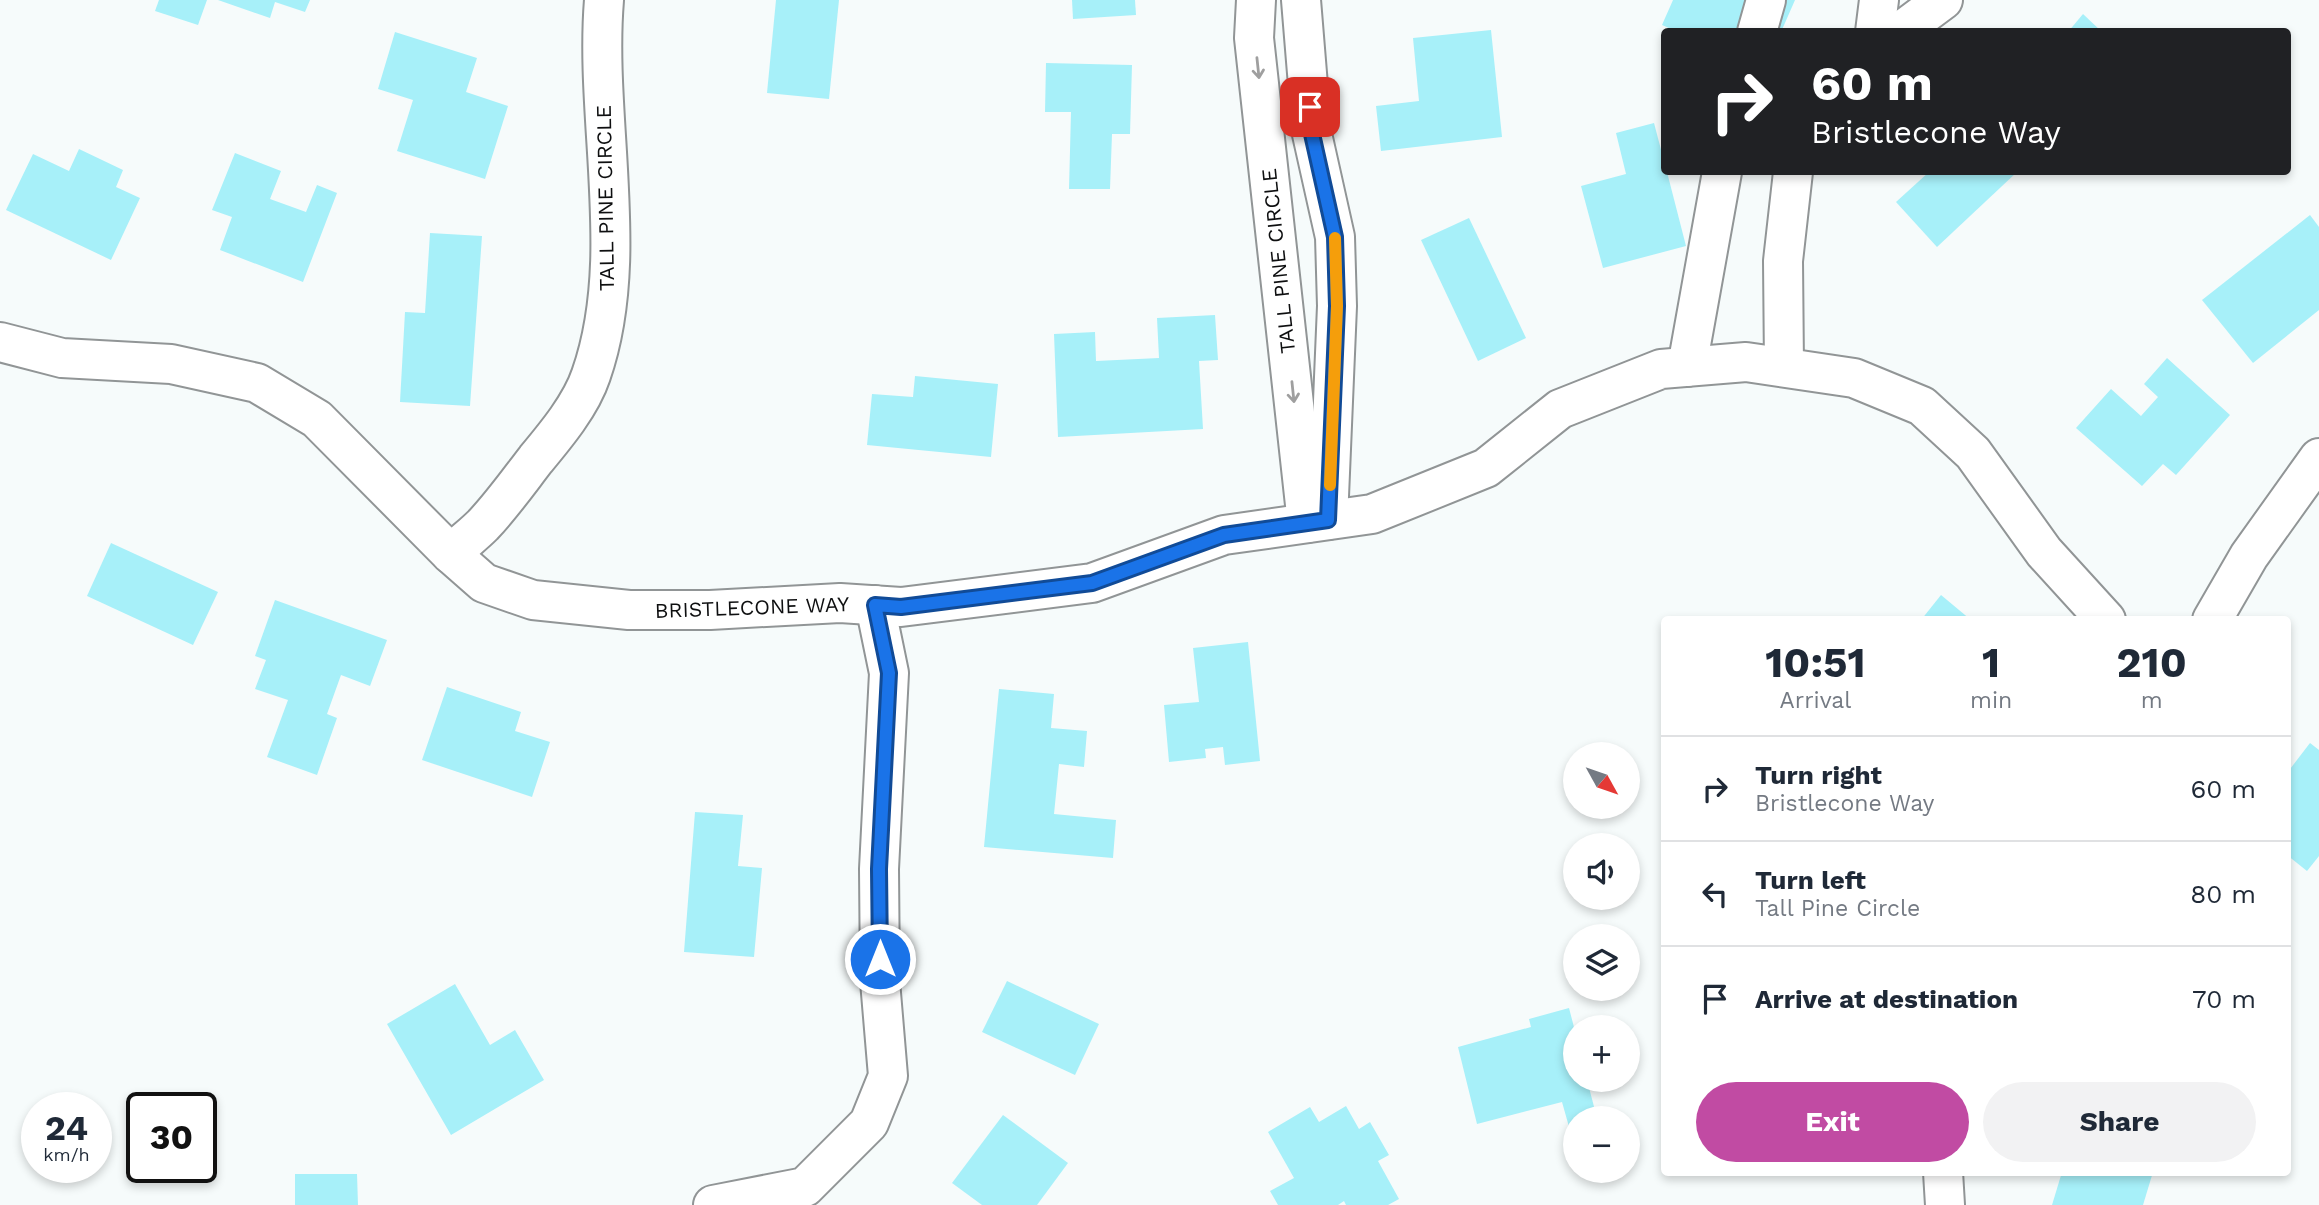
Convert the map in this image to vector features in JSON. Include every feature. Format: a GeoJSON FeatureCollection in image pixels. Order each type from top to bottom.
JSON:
{"type":"FeatureCollection","features":[{"type":"Feature","properties":{"kind":"street","name":"TALL PINE CIRCLE"},"geometry":{"type":"LineString","coordinates":[[451,554],[483,525],[564,425],[591,377],[609,288],[609,198],[603,93],[604,0]]}},
{"type":"Feature","properties":{"kind":"street","name":"TALL PINE CIRCLE"},"geometry":{"type":"LineString","coordinates":[[1256,0],[1254,38],[1318,521]]}},
{"type":"Feature","properties":{"kind":"street"},"geometry":{"type":"LineString","coordinates":[[1301,0],[1312,134],[1335,237],[1337,306],[1318,521]]}},
{"type":"Feature","properties":{"kind":"street"},"geometry":{"type":"LineString","coordinates":[[1758,28],[1766,0]]}},
{"type":"Feature","properties":{"kind":"street"},"geometry":{"type":"LineString","coordinates":[[1876,28],[1879,0]]}},
{"type":"Feature","properties":{"kind":"street"},"geometry":{"type":"LineString","coordinates":[[1905,28],[1943,0]]}},
{"type":"Feature","properties":{"kind":"street"},"geometry":{"type":"LineString","coordinates":[[1687,367],[1720,175]]}},
{"type":"Feature","properties":{"kind":"street"},"geometry":{"type":"LineString","coordinates":[[1784,367],[1783,261],[1793,175]]}},
{"type":"Feature","properties":{"kind":"street","name":"BRISTLECONE WAY"},"geometry":{"type":"LineString","coordinates":[[0,342],[62,358],[171,364],[257,383],[317,419],[451,554],[484,583],[533,600],[629,610],[710,610],[840,603],[901,607],[1092,583],[1224,535],[1372,514],[1486,468],[1559,409],[1661,369],[1746,362],[1854,379],[1922,405],[1973,453],[2044,552],[2102,616]]}},
{"type":"Feature","properties":{"kind":"street"},"geometry":{"type":"LineString","coordinates":[[2213,616],[2249,556],[2319,458]]}},
{"type":"Feature","properties":{"kind":"street"},"geometry":{"type":"LineString","coordinates":[[713,1205],[805,1187],[869,1123],[888,1076],[880,981],[879,869],[889,673],[875,605]]}},
{"type":"Feature","properties":{"kind":"street"},"geometry":{"type":"LineString","coordinates":[[1943,1176],[1945,1205]]}},
{"type":"Feature","properties":{"kind":"building"},"geometry":{"type":"Polygon","coordinates":[[[159,0],[207,0],[198,25],[155,11],[159,0]]]}},
{"type":"Feature","properties":{"kind":"building"},"geometry":{"type":"Polygon","coordinates":[[[218,0],[310,0],[305,12],[275,2],[270,18],[218,0]]]}},
{"type":"Feature","properties":{"kind":"building"},"geometry":{"type":"Polygon","coordinates":[[[776,0],[839,0],[829,99],[767,93],[776,0]]]}},
{"type":"Feature","properties":{"kind":"building"},"geometry":{"type":"Polygon","coordinates":[[[1072,0],[1135,0],[1136,15],[1073,19],[1072,0]]]}},
{"type":"Feature","properties":{"kind":"building"},"geometry":{"type":"Polygon","coordinates":[[[1673,0],[1795,0],[1783,28],[1669,28],[1662,25],[1673,0]]]}},
{"type":"Feature","properties":{"kind":"building"},"geometry":{"type":"Polygon","coordinates":[[[2083,14],[2098,28],[2071,28],[2083,14]]]}},
{"type":"Feature","properties":{"kind":"building"},"geometry":{"type":"Polygon","coordinates":[[[1491,30],[1502,137],[1381,151],[1376,106],[1419,101],[1413,38],[1491,30]]]}},
{"type":"Feature","properties":{"kind":"building"},"geometry":{"type":"Polygon","coordinates":[[[395,32],[477,58],[466,92],[508,106],[485,179],[397,151],[413,100],[378,89],[395,32]]]}},
{"type":"Feature","properties":{"kind":"building"},"geometry":{"type":"Polygon","coordinates":[[[1046,63],[1132,65],[1130,134],[1112,134],[1110,189],[1069,189],[1071,112],[1045,112],[1046,63]]]}},
{"type":"Feature","properties":{"kind":"building"},"geometry":{"type":"Polygon","coordinates":[[[1654,123],[1661,150],[1661,175],[1668,175],[1686,246],[1603,268],[1581,186],[1626,174],[1616,133],[1654,123]]]}},
{"type":"Feature","properties":{"kind":"building"},"geometry":{"type":"Polygon","coordinates":[[[79,149],[123,170],[116,187],[140,198],[111,260],[6,210],[33,154],[69,171],[79,149]]]}},
{"type":"Feature","properties":{"kind":"building"},"geometry":{"type":"Polygon","coordinates":[[[235,153],[281,171],[270,199],[306,212],[317,185],[337,193],[303,282],[220,250],[232,217],[212,210],[235,153]]]}},
{"type":"Feature","properties":{"kind":"building"},"geometry":{"type":"Polygon","coordinates":[[[1926,175],[2014,175],[1937,247],[1896,202],[1926,175]]]}},
{"type":"Feature","properties":{"kind":"building"},"geometry":{"type":"Polygon","coordinates":[[[2310,215],[2319,227],[2319,310],[2253,363],[2202,300],[2310,215]]]}},
{"type":"Feature","properties":{"kind":"building"},"geometry":{"type":"Polygon","coordinates":[[[1469,218],[1526,338],[1478,361],[1421,240],[1469,218]]]}},
{"type":"Feature","properties":{"kind":"building"},"geometry":{"type":"Polygon","coordinates":[[[430,233],[482,236],[470,406],[400,402],[405,312],[425,313],[430,233]]]}},
{"type":"Feature","properties":{"kind":"building"},"geometry":{"type":"Polygon","coordinates":[[[1215,315],[1218,360],[1199,361],[1203,429],[1058,437],[1054,334],[1095,332],[1096,361],[1159,358],[1157,318],[1215,315]]]}},
{"type":"Feature","properties":{"kind":"building"},"geometry":{"type":"Polygon","coordinates":[[[2167,358],[2230,415],[2176,475],[2163,464],[2142,486],[2076,428],[2111,389],[2141,416],[2158,397],[2144,384],[2167,358]]]}},
{"type":"Feature","properties":{"kind":"building"},"geometry":{"type":"Polygon","coordinates":[[[915,376],[998,384],[991,457],[867,445],[872,394],[913,397],[915,376]]]}},
{"type":"Feature","properties":{"kind":"building"},"geometry":{"type":"Polygon","coordinates":[[[111,543],[218,592],[193,645],[87,596],[111,543]]]}},
{"type":"Feature","properties":{"kind":"building"},"geometry":{"type":"Polygon","coordinates":[[[1941,595],[1966,616],[1924,616],[1941,595]]]}},
{"type":"Feature","properties":{"kind":"building"},"geometry":{"type":"Polygon","coordinates":[[[275,600],[387,640],[370,686],[341,675],[327,714],[337,718],[317,775],[267,757],[288,700],[255,689],[266,660],[255,656],[275,600]]]}},
{"type":"Feature","properties":{"kind":"building"},"geometry":{"type":"Polygon","coordinates":[[[1248,642],[1260,761],[1225,765],[1223,747],[1205,749],[1206,758],[1169,762],[1164,705],[1199,702],[1193,648],[1248,642]]]}},
{"type":"Feature","properties":{"kind":"building"},"geometry":{"type":"Polygon","coordinates":[[[447,687],[521,712],[515,731],[550,742],[532,797],[422,760],[447,687]]]}},
{"type":"Feature","properties":{"kind":"building"},"geometry":{"type":"Polygon","coordinates":[[[999,689],[1054,694],[1051,728],[1087,731],[1084,767],[1059,764],[1054,814],[1116,820],[1113,858],[984,847],[999,689]]]}},
{"type":"Feature","properties":{"kind":"building"},"geometry":{"type":"Polygon","coordinates":[[[2310,743],[2319,750],[2319,856],[2307,871],[2291,858],[2291,768],[2310,743]]]}},
{"type":"Feature","properties":{"kind":"building"},"geometry":{"type":"Polygon","coordinates":[[[695,812],[743,815],[738,866],[762,868],[754,957],[684,952],[695,812]]]}},
{"type":"Feature","properties":{"kind":"building"},"geometry":{"type":"Polygon","coordinates":[[[1007,981],[1099,1024],[1075,1075],[982,1032],[1007,981]]]}},
{"type":"Feature","properties":{"kind":"building"},"geometry":{"type":"Polygon","coordinates":[[[455,984],[490,1045],[515,1030],[544,1080],[451,1135],[387,1024],[455,984]]]}},
{"type":"Feature","properties":{"kind":"building"},"geometry":{"type":"Polygon","coordinates":[[[1569,1008],[1571,1015],[1563,1015],[1563,1092],[1590,1092],[1594,1106],[1563,1106],[1562,1102],[1477,1124],[1458,1047],[1531,1027],[1529,1019],[1569,1008]]]}},
{"type":"Feature","properties":{"kind":"building"},"geometry":{"type":"Polygon","coordinates":[[[1346,1106],[1359,1129],[1370,1122],[1389,1155],[1378,1161],[1399,1199],[1388,1205],[1346,1205],[1344,1201],[1338,1205],[1278,1205],[1270,1191],[1294,1178],[1268,1132],[1310,1107],[1319,1122],[1346,1106]]]}},
{"type":"Feature","properties":{"kind":"building"},"geometry":{"type":"Polygon","coordinates":[[[1003,1115],[1068,1163],[1037,1205],[982,1205],[952,1183],[1003,1115]]]}},
{"type":"Feature","properties":{"kind":"building"},"geometry":{"type":"Polygon","coordinates":[[[295,1174],[357,1174],[358,1205],[295,1205],[295,1174]]]}},
{"type":"Feature","properties":{"kind":"building"},"geometry":{"type":"Polygon","coordinates":[[[2061,1176],[2152,1176],[2143,1205],[2052,1205],[2061,1176]]]}},
{"type":"Feature","properties":{"kind":"slow traffic"},"geometry":{"type":"LineString","coordinates":[[1330,485],[1337,306],[1335,238]]}},
{"type":"Feature","properties":{"kind":"route"},"geometry":{"type":"LineString","coordinates":[[880,959],[879,869],[889,673],[875,605],[901,607],[1092,583],[1224,535],[1328,520],[1337,306],[1335,237],[1312,134],[1310,107]]}}]}
